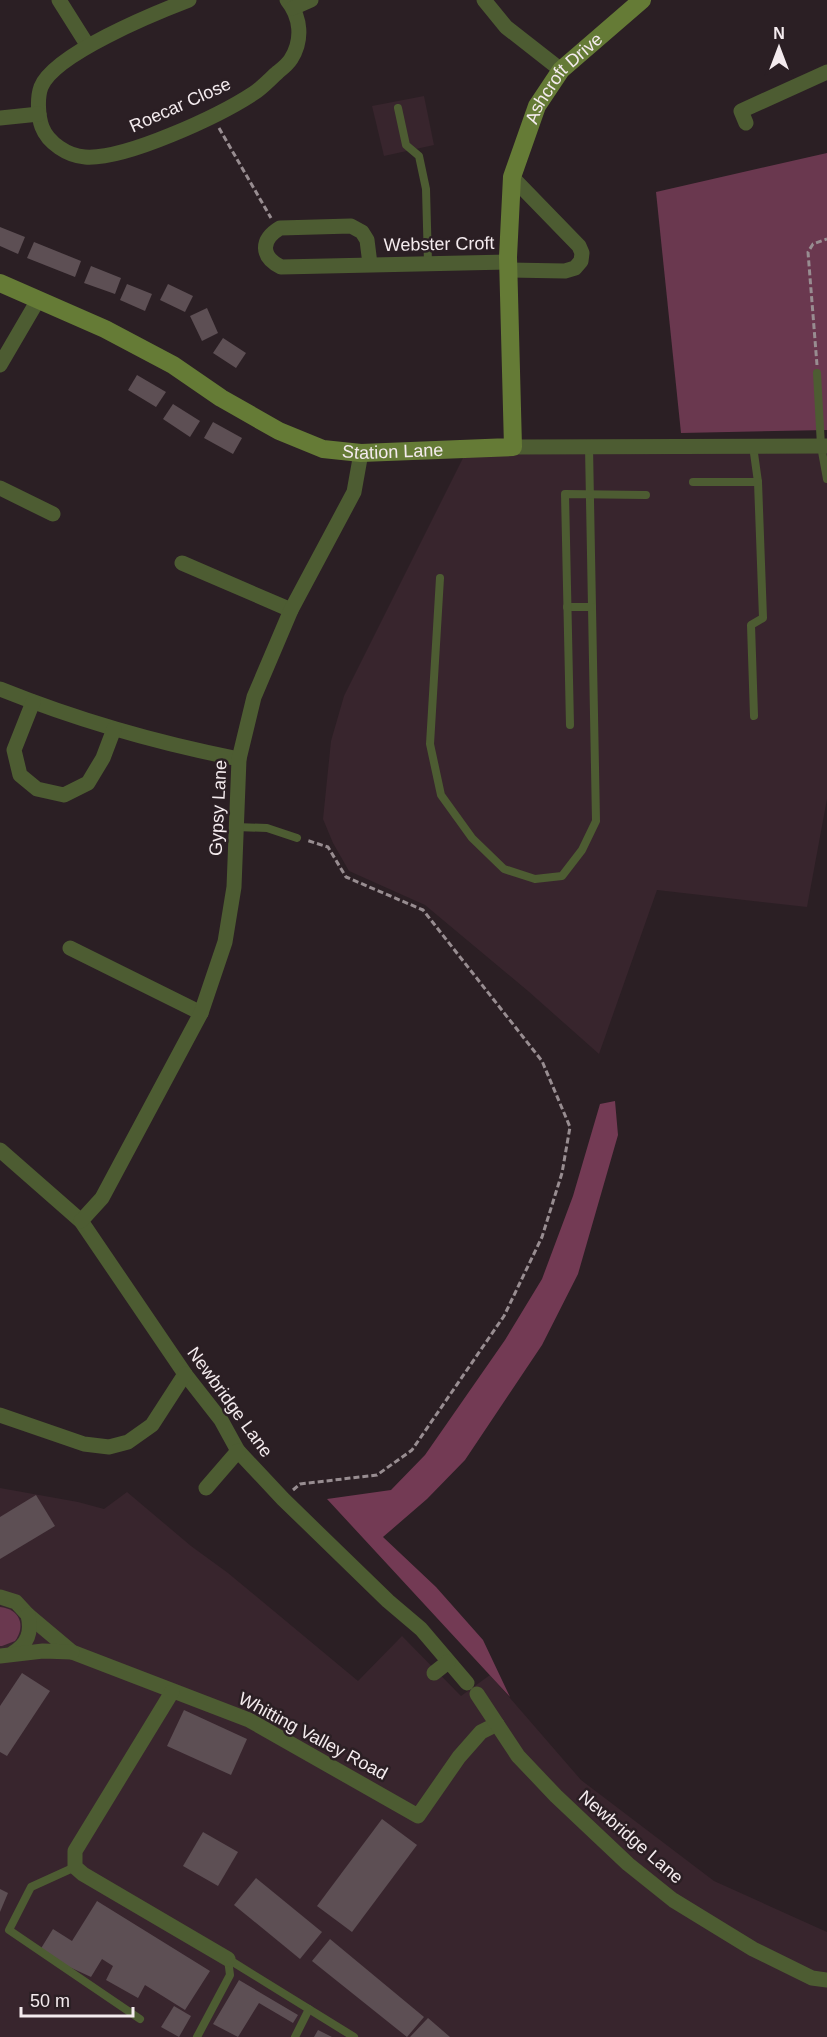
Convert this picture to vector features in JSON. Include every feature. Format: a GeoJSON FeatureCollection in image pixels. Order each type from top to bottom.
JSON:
{"type":"FeatureCollection","features":[{"type":"Feature","properties":{"kind":"street"},"geometry":{"type":"LineString","coordinates":[[59,0],[88,46]]}},
{"type":"Feature","properties":{"kind":"street"},"geometry":{"type":"LineString","coordinates":[[0,118],[39,114],[41,86],[56,68],[88,46],[129,25],[189,0]]}},
{"type":"Feature","properties":{"kind":"street","name":"Roecar Close"},"geometry":{"type":"LineString","coordinates":[[39,114],[45,135],[62,150],[84,157],[112,154],[154,141],[212,116],[255,92],[290,61],[300,33],[290,4],[311,0]]}},
{"type":"Feature","properties":{"kind":"street"},"geometry":{"type":"LineString","coordinates":[[484,0],[506,27],[561,70]]}},
{"type":"Feature","properties":{"kind":"street","name":"Ashcroft Drive"},"geometry":{"type":"LineString","coordinates":[[513,447],[508,266],[512,177],[537,106],[561,70],[642,0]]}},
{"type":"Feature","properties":{"kind":"street"},"geometry":{"type":"LineString","coordinates":[[746,123],[741,111],[827,72]]}},
{"type":"Feature","properties":{"kind":"street"},"geometry":{"type":"LineString","coordinates":[[508,266],[565,271],[574,268],[581,261],[582,253],[579,246],[512,177]]}},
{"type":"Feature","properties":{"kind":"street","name":"Webster Croft"},"geometry":{"type":"LineString","coordinates":[[370,264],[367,240],[362,232],[351,226],[278,229],[266,242],[267,255],[271,262],[281,267],[428,263],[508,266]]}},
{"type":"Feature","properties":{"kind":"street","name":"Station Lane"},"geometry":{"type":"LineString","coordinates":[[0,283],[105,329],[163,360],[221,398],[279,431],[323,449],[361,453],[513,447],[824,446]]}},
{"type":"Feature","properties":{"kind":"street"},"geometry":{"type":"LineString","coordinates":[[0,365],[38,300]]}},
{"type":"Feature","properties":{"kind":"street","name":"Gypsy Lane"},"geometry":{"type":"LineString","coordinates":[[81,1221],[102,1198],[201,1013],[225,942],[234,887],[239,759],[254,697],[291,610],[354,492],[361,453]]}},
{"type":"Feature","properties":{"kind":"street"},"geometry":{"type":"LineString","coordinates":[[0,488],[52,514]]}},
{"type":"Feature","properties":{"kind":"street"},"geometry":{"type":"LineString","coordinates":[[182,563],[291,610]]}},
{"type":"Feature","properties":{"kind":"street"},"geometry":{"type":"LineString","coordinates":[[0,688],[33,702],[114,729],[239,759]]}},
{"type":"Feature","properties":{"kind":"street"},"geometry":{"type":"LineString","coordinates":[[33,702],[14,750],[20,775],[37,789],[64,795],[88,783],[103,758],[114,729]]}},
{"type":"Feature","properties":{"kind":"street"},"geometry":{"type":"LineString","coordinates":[[70,948],[201,1013]]}},
{"type":"Feature","properties":{"kind":"street","name":"Newbridge Lane"},"geometry":{"type":"LineString","coordinates":[[0,1150],[81,1221],[184,1374],[221,1420],[238,1451],[283,1498],[420,1629],[472,1689],[518,1756],[556,1796],[628,1864],[673,1900],[753,1949],[812,1978],[827,1980]]}},
{"type":"Feature","properties":{"kind":"street"},"geometry":{"type":"LineString","coordinates":[[0,1415],[84,1444],[109,1447],[128,1442],[152,1425],[184,1374]]}},
{"type":"Feature","properties":{"kind":"street"},"geometry":{"type":"LineString","coordinates":[[206,1488],[238,1451]]}},
{"type":"Feature","properties":{"kind":"street","name":"Whitting Valley Road"},"geometry":{"type":"LineString","coordinates":[[0,1597],[16,1602],[72,1653]]}},
{"type":"Feature","properties":{"kind":"street","name":"Whitting Valley Road"},"geometry":{"type":"LineString","coordinates":[[7,1655],[26,1641],[30,1624],[28,1615]]}},
{"type":"Feature","properties":{"kind":"street","name":"Whitting Valley Road"},"geometry":{"type":"LineString","coordinates":[[7,1655],[43,1651],[72,1653],[249,1720],[418,1816],[459,1757],[481,1732],[497,1724]]}},
{"type":"Feature","properties":{"kind":"street"},"geometry":{"type":"LineString","coordinates":[[434,1673],[448,1662]]}},
{"type":"Feature","properties":{"kind":"street"},"geometry":{"type":"LineString","coordinates":[[172,1692],[75,1851],[75,1867],[83,1874],[228,1959]]}},
{"type":"Feature","properties":{"kind":"lane"},"geometry":{"type":"LineString","coordinates":[[398,108],[406,145],[419,156],[426,189],[428,263]]}},
{"type":"Feature","properties":{"kind":"lane"},"geometry":{"type":"LineString","coordinates":[[817,373],[827,478]]}},
{"type":"Feature","properties":{"kind":"lane"},"geometry":{"type":"LineString","coordinates":[[440,578],[430,744],[441,795],[472,838],[504,869],[535,879],[562,876],[582,850],[596,821],[589,447]]}},
{"type":"Feature","properties":{"kind":"lane"},"geometry":{"type":"LineString","coordinates":[[753,447],[758,482],[763,618],[751,625],[754,716]]}},
{"type":"Feature","properties":{"kind":"lane"},"geometry":{"type":"LineString","coordinates":[[693,483],[758,482]]}},
{"type":"Feature","properties":{"kind":"lane"},"geometry":{"type":"LineString","coordinates":[[570,725],[565,495],[646,495]]}},
{"type":"Feature","properties":{"kind":"lane"},"geometry":{"type":"LineString","coordinates":[[567,607],[592,607]]}},
{"type":"Feature","properties":{"kind":"lane"},"geometry":{"type":"LineString","coordinates":[[236,827],[267,828],[297,838]]}},
{"type":"Feature","properties":{"kind":"lane"},"geometry":{"type":"LineString","coordinates":[[75,1867],[32,1887],[9,1930],[140,2019]]}},
{"type":"Feature","properties":{"kind":"lane"},"geometry":{"type":"LineString","coordinates":[[228,1959],[354,2037]]}},
{"type":"Feature","properties":{"kind":"lane"},"geometry":{"type":"LineString","coordinates":[[197,2037],[230,1975],[228,1959]]}},
{"type":"Feature","properties":{"kind":"lane"},"geometry":{"type":"LineString","coordinates":[[295,2037],[309,2009]]}},
{"type":"Feature","properties":{"kind":"path"},"geometry":{"type":"LineString","coordinates":[[212,116],[278,229]]}},
{"type":"Feature","properties":{"kind":"path"},"geometry":{"type":"LineString","coordinates":[[817,373],[808,252],[813,244],[827,239]]}},
{"type":"Feature","properties":{"kind":"path"},"geometry":{"type":"LineString","coordinates":[[283,1498],[300,1484],[377,1475],[412,1450],[504,1316],[542,1237],[561,1173],[570,1127],[542,1061],[423,910],[346,877],[328,847],[297,838]]}},
{"type":"Feature","properties":{"kind":"shaded area"},"geometry":{"type":"Polygon","coordinates":[[[424,96],[434,145],[384,156],[372,106],[424,96]]]}},
{"type":"Feature","properties":{"kind":"shaded area"},"geometry":{"type":"Polygon","coordinates":[[[827,153],[827,430],[681,433],[656,192],[827,153]]]}},
{"type":"Feature","properties":{"kind":"shaded area"},"geometry":{"type":"Polygon","coordinates":[[[827,452],[827,799],[807,907],[657,890],[599,1054],[425,905],[349,871],[323,819],[331,741],[344,696],[465,454],[827,452]]]}},
{"type":"Feature","properties":{"kind":"shaded area"},"geometry":{"type":"Polygon","coordinates":[[[615,1101],[618,1135],[578,1274],[542,1345],[465,1460],[427,1499],[383,1537],[436,1587],[483,1640],[510,1697],[327,1499],[391,1490],[425,1455],[505,1340],[542,1279],[573,1196],[600,1104],[615,1101]]]}},
{"type":"Feature","properties":{"kind":"shaded area"},"geometry":{"type":"Polygon","coordinates":[[[0,1488],[104,1509],[127,1492],[358,1681],[402,1636],[461,1696],[490,1675],[581,1780],[714,1881],[827,1932],[827,2037],[0,2037],[0,1488]]]}},
{"type":"Feature","properties":{"kind":"shaded area"},"geometry":{"type":"Polygon","coordinates":[[[0,1607],[12,1611],[20,1624],[15,1641],[2,1646],[0,1646],[0,1607]]]}},
{"type":"Feature","properties":{"kind":"building"},"geometry":{"type":"Polygon","coordinates":[[[0,227],[25,237],[18,254],[0,246],[0,227]]]}},
{"type":"Feature","properties":{"kind":"building"},"geometry":{"type":"Polygon","coordinates":[[[34,242],[81,261],[75,277],[27,258],[34,242]]]}},
{"type":"Feature","properties":{"kind":"building"},"geometry":{"type":"Polygon","coordinates":[[[91,266],[121,278],[115,294],[84,283],[91,266]]]}},
{"type":"Feature","properties":{"kind":"building"},"geometry":{"type":"Polygon","coordinates":[[[127,284],[152,294],[145,311],[120,300],[127,284]]]}},
{"type":"Feature","properties":{"kind":"building"},"geometry":{"type":"Polygon","coordinates":[[[168,284],[193,296],[185,312],[160,300],[168,284]]]}},
{"type":"Feature","properties":{"kind":"building"},"geometry":{"type":"Polygon","coordinates":[[[207,308],[218,333],[202,341],[190,316],[207,308]]]}},
{"type":"Feature","properties":{"kind":"building"},"geometry":{"type":"Polygon","coordinates":[[[223,338],[246,353],[236,368],[213,353],[223,338]]]}},
{"type":"Feature","properties":{"kind":"building"},"geometry":{"type":"Polygon","coordinates":[[[137,375],[166,392],[156,407],[128,390],[137,375]]]}},
{"type":"Feature","properties":{"kind":"building"},"geometry":{"type":"Polygon","coordinates":[[[173,404],[200,421],[190,437],[163,419],[173,404]]]}},
{"type":"Feature","properties":{"kind":"building"},"geometry":{"type":"Polygon","coordinates":[[[213,422],[242,438],[233,454],[204,438],[213,422]]]}},
{"type":"Feature","properties":{"kind":"building"},"geometry":{"type":"Polygon","coordinates":[[[36,1495],[55,1526],[0,1559],[0,1517],[36,1495]]]}},
{"type":"Feature","properties":{"kind":"building"},"geometry":{"type":"Polygon","coordinates":[[[22,1673],[50,1691],[7,1756],[0,1752],[0,1706],[22,1673]]]}},
{"type":"Feature","properties":{"kind":"building"},"geometry":{"type":"Polygon","coordinates":[[[184,1710],[247,1739],[231,1775],[167,1746],[184,1710]]]}},
{"type":"Feature","properties":{"kind":"building"},"geometry":{"type":"Polygon","coordinates":[[[382,1819],[417,1845],[352,1932],[317,1906],[382,1819]]]}},
{"type":"Feature","properties":{"kind":"building"},"geometry":{"type":"Polygon","coordinates":[[[203,1832],[238,1852],[218,1886],[183,1866],[203,1832]]]}},
{"type":"Feature","properties":{"kind":"building"},"geometry":{"type":"Polygon","coordinates":[[[256,1878],[322,1932],[300,1959],[234,1905],[256,1878]]]}},
{"type":"Feature","properties":{"kind":"building"},"geometry":{"type":"Polygon","coordinates":[[[0,1889],[8,1893],[0,1912],[0,1889]]]}},
{"type":"Feature","properties":{"kind":"building"},"geometry":{"type":"Polygon","coordinates":[[[97,1901],[210,1971],[185,2010],[145,1985],[138,1998],[106,1980],[113,1966],[102,1959],[91,1977],[40,1950],[53,1929],[72,1941],[97,1901]]]}},
{"type":"Feature","properties":{"kind":"building"},"geometry":{"type":"Polygon","coordinates":[[[330,1939],[424,2017],[407,2037],[312,1961],[330,1939]]]}},
{"type":"Feature","properties":{"kind":"building"},"geometry":{"type":"Polygon","coordinates":[[[239,1980],[298,2015],[293,2023],[259,2003],[238,2037],[213,2024],[239,1980]]]}},
{"type":"Feature","properties":{"kind":"building"},"geometry":{"type":"Polygon","coordinates":[[[174,2006],[191,2016],[179,2037],[161,2027],[174,2006]]]}},
{"type":"Feature","properties":{"kind":"building"},"geometry":{"type":"Polygon","coordinates":[[[428,2018],[450,2037],[410,2037],[428,2018]]]}},
{"type":"Feature","properties":{"kind":"building"},"geometry":{"type":"Polygon","coordinates":[[[318,2030],[332,2037],[314,2037],[318,2030]]]}}]}
